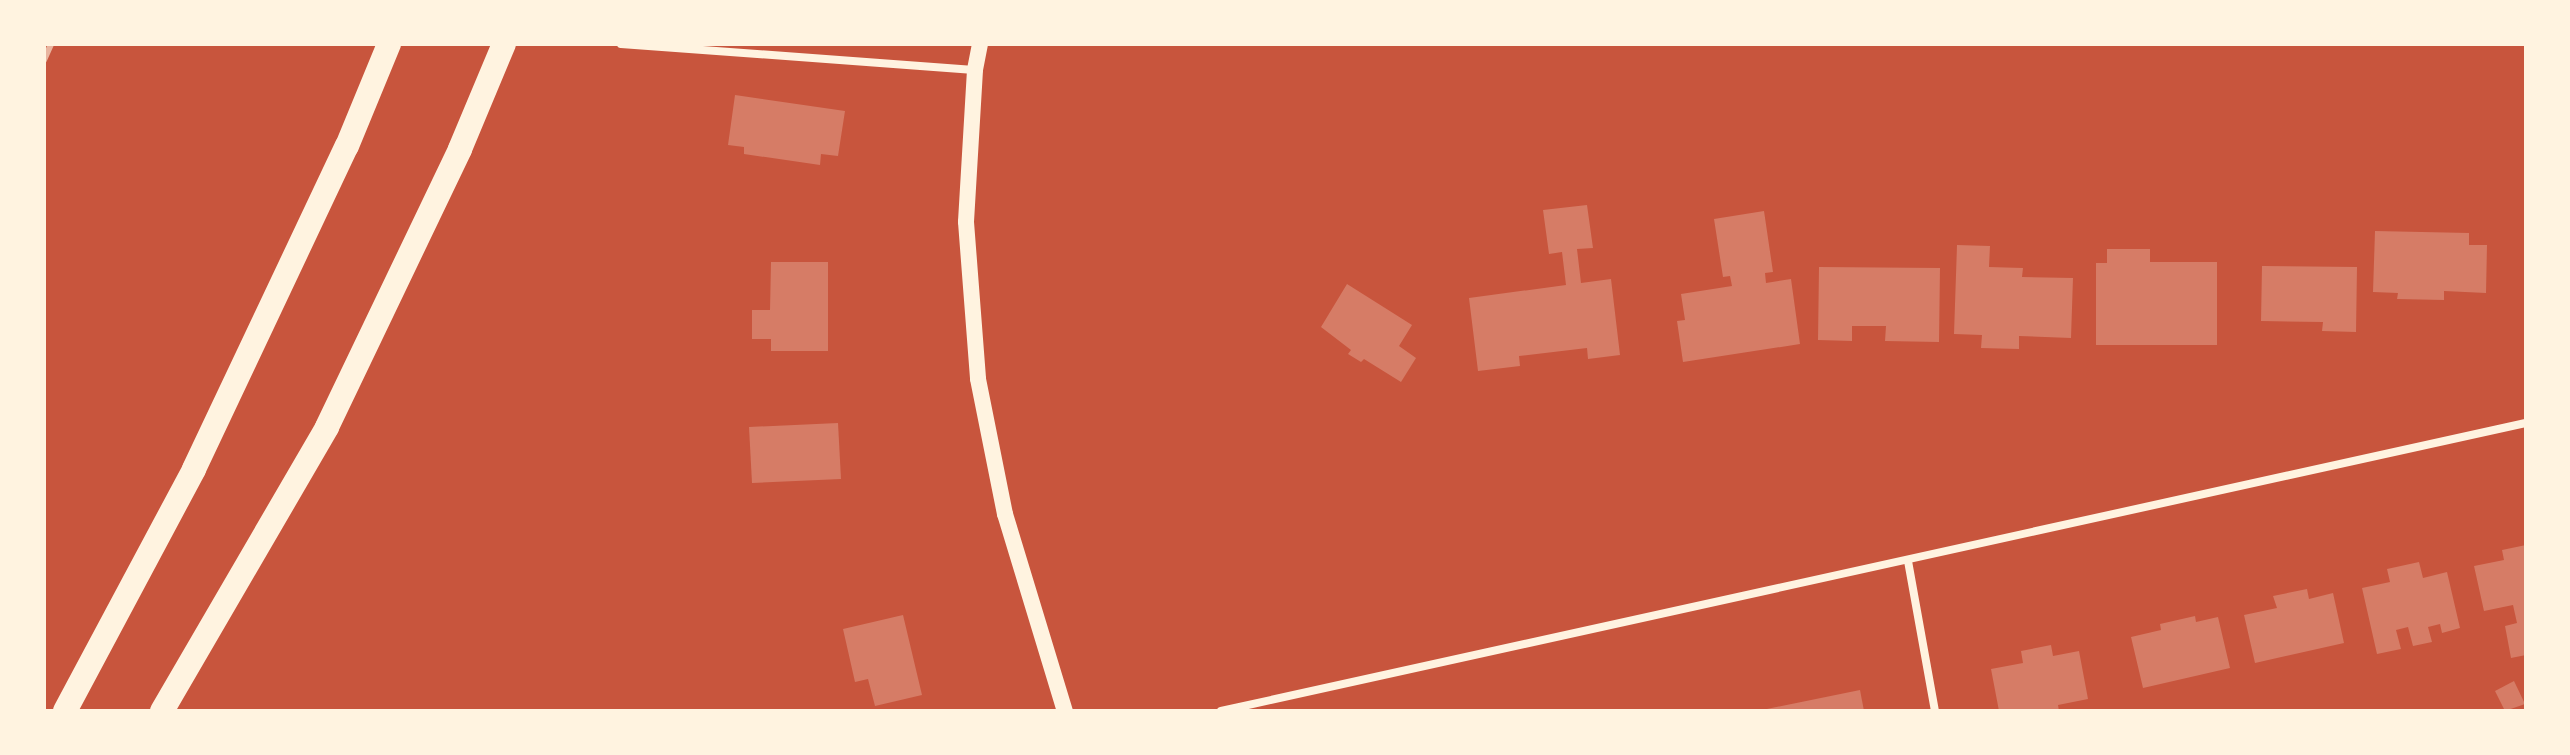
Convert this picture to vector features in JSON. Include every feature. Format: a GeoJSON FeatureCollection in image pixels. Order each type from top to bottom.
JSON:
{"type":"FeatureCollection","features":[{"type":"Feature","properties":{"kind":"highway"},"geometry":{"type":"LineString","coordinates":[[65,711],[194,469],[347,146],[389,44]]}},
{"type":"Feature","properties":{"kind":"highway"},"geometry":{"type":"LineString","coordinates":[[162,711],[327,427],[460,149],[504,44]]}},
{"type":"Feature","properties":{"kind":"main road"},"geometry":{"type":"LineString","coordinates":[[980,44],[975,70],[966,222],[978,379],[1005,514],[1065,711]]}},
{"type":"Feature","properties":{"kind":"street"},"geometry":{"type":"LineString","coordinates":[[621,44],[975,70]]}},
{"type":"Feature","properties":{"kind":"street"},"geometry":{"type":"LineString","coordinates":[[1221,711],[2526,423]]}},
{"type":"Feature","properties":{"kind":"street"},"geometry":{"type":"LineString","coordinates":[[1908,561],[1935,711]]}},
{"type":"Feature","properties":{"kind":"building"},"geometry":{"type":"Polygon","coordinates":[[[735,95],[845,111],[838,156],[821,154],[820,165],[744,154],[744,147],[728,145],[735,95]]]}},
{"type":"Feature","properties":{"kind":"building"},"geometry":{"type":"Polygon","coordinates":[[[1587,205],[1593,248],[1577,249],[1581,283],[1611,279],[1620,355],[1588,359],[1587,348],[1519,356],[1520,366],[1478,371],[1469,298],[1566,285],[1562,252],[1549,254],[1543,210],[1587,205]]]}},
{"type":"Feature","properties":{"kind":"building"},"geometry":{"type":"Polygon","coordinates":[[[1764,211],[1773,272],[1765,273],[1766,283],[1791,279],[1800,344],[1683,362],[1677,321],[1685,320],[1681,294],[1732,286],[1730,276],[1723,277],[1714,219],[1764,211]]]}},
{"type":"Feature","properties":{"kind":"building"},"geometry":{"type":"Polygon","coordinates":[[[2375,231],[2469,233],[2469,245],[2487,245],[2486,293],[2444,291],[2444,300],[2397,299],[2398,293],[2373,292],[2375,231]]]}},
{"type":"Feature","properties":{"kind":"building"},"geometry":{"type":"Polygon","coordinates":[[[1957,245],[1990,246],[1989,267],[2023,268],[2022,277],[2073,278],[2071,338],[2019,336],[2019,349],[1981,348],[1982,335],[1954,334],[1957,245]]]}},
{"type":"Feature","properties":{"kind":"building"},"geometry":{"type":"Polygon","coordinates":[[[2107,249],[2150,249],[2150,262],[2217,262],[2217,345],[2096,345],[2096,263],[2107,263],[2107,249]]]}},
{"type":"Feature","properties":{"kind":"building"},"geometry":{"type":"Polygon","coordinates":[[[771,262],[828,262],[828,351],[771,351],[771,339],[752,339],[752,310],[770,310],[771,262]]]}},
{"type":"Feature","properties":{"kind":"building"},"geometry":{"type":"Polygon","coordinates":[[[2262,266],[2357,267],[2356,332],[2322,331],[2323,322],[2261,321],[2262,266]]]}},
{"type":"Feature","properties":{"kind":"building"},"geometry":{"type":"Polygon","coordinates":[[[1819,267],[1940,268],[1939,342],[1885,341],[1886,326],[1852,326],[1852,341],[1818,340],[1819,267]]]}},
{"type":"Feature","properties":{"kind":"building"},"geometry":{"type":"Polygon","coordinates":[[[1347,284],[1412,325],[1399,346],[1416,358],[1401,382],[1364,359],[1361,362],[1348,354],[1351,350],[1321,327],[1347,284]]]}},
{"type":"Feature","properties":{"kind":"building"},"geometry":{"type":"Polygon","coordinates":[[[838,423],[841,479],[752,483],[749,427],[838,423]]]}},
{"type":"Feature","properties":{"kind":"building"},"geometry":{"type":"Polygon","coordinates":[[[2526,545],[2526,655],[2511,658],[2505,626],[2517,623],[2513,605],[2484,611],[2474,566],[2504,560],[2502,550],[2526,545]]]}},
{"type":"Feature","properties":{"kind":"building"},"geometry":{"type":"Polygon","coordinates":[[[2419,562],[2423,578],[2447,572],[2460,628],[2442,633],[2440,624],[2428,627],[2432,642],[2413,646],[2408,627],[2396,630],[2401,649],[2377,654],[2362,588],[2390,582],[2387,569],[2419,562]]]}},
{"type":"Feature","properties":{"kind":"building"},"geometry":{"type":"Polygon","coordinates":[[[2307,589],[2309,599],[2333,593],[2344,643],[2255,663],[2244,615],[2277,608],[2273,596],[2307,589]]]}},
{"type":"Feature","properties":{"kind":"building"},"geometry":{"type":"Polygon","coordinates":[[[903,615],[922,695],[875,706],[868,679],[855,682],[843,629],[903,615]]]}},
{"type":"Feature","properties":{"kind":"building"},"geometry":{"type":"Polygon","coordinates":[[[2195,616],[2196,622],[2218,617],[2230,668],[2143,688],[2131,637],[2161,630],[2160,624],[2195,616]]]}},
{"type":"Feature","properties":{"kind":"building"},"geometry":{"type":"Polygon","coordinates":[[[2051,645],[2053,656],[2079,651],[2088,699],[2058,705],[2059,711],[1999,711],[1991,669],[2023,663],[2021,651],[2051,645]]]}},
{"type":"Feature","properties":{"kind":"building"},"geometry":{"type":"Polygon","coordinates":[[[2514,681],[2525,704],[2505,711],[2495,691],[2514,681]]]}},
{"type":"Feature","properties":{"kind":"building"},"geometry":{"type":"Polygon","coordinates":[[[1860,690],[1864,711],[1762,711],[1762,710],[1860,690]]]}},
{"type":"Feature","properties":{"kind":"railway"},"geometry":{"type":"LineString","coordinates":[[44,60],[51,44]]}}]}
